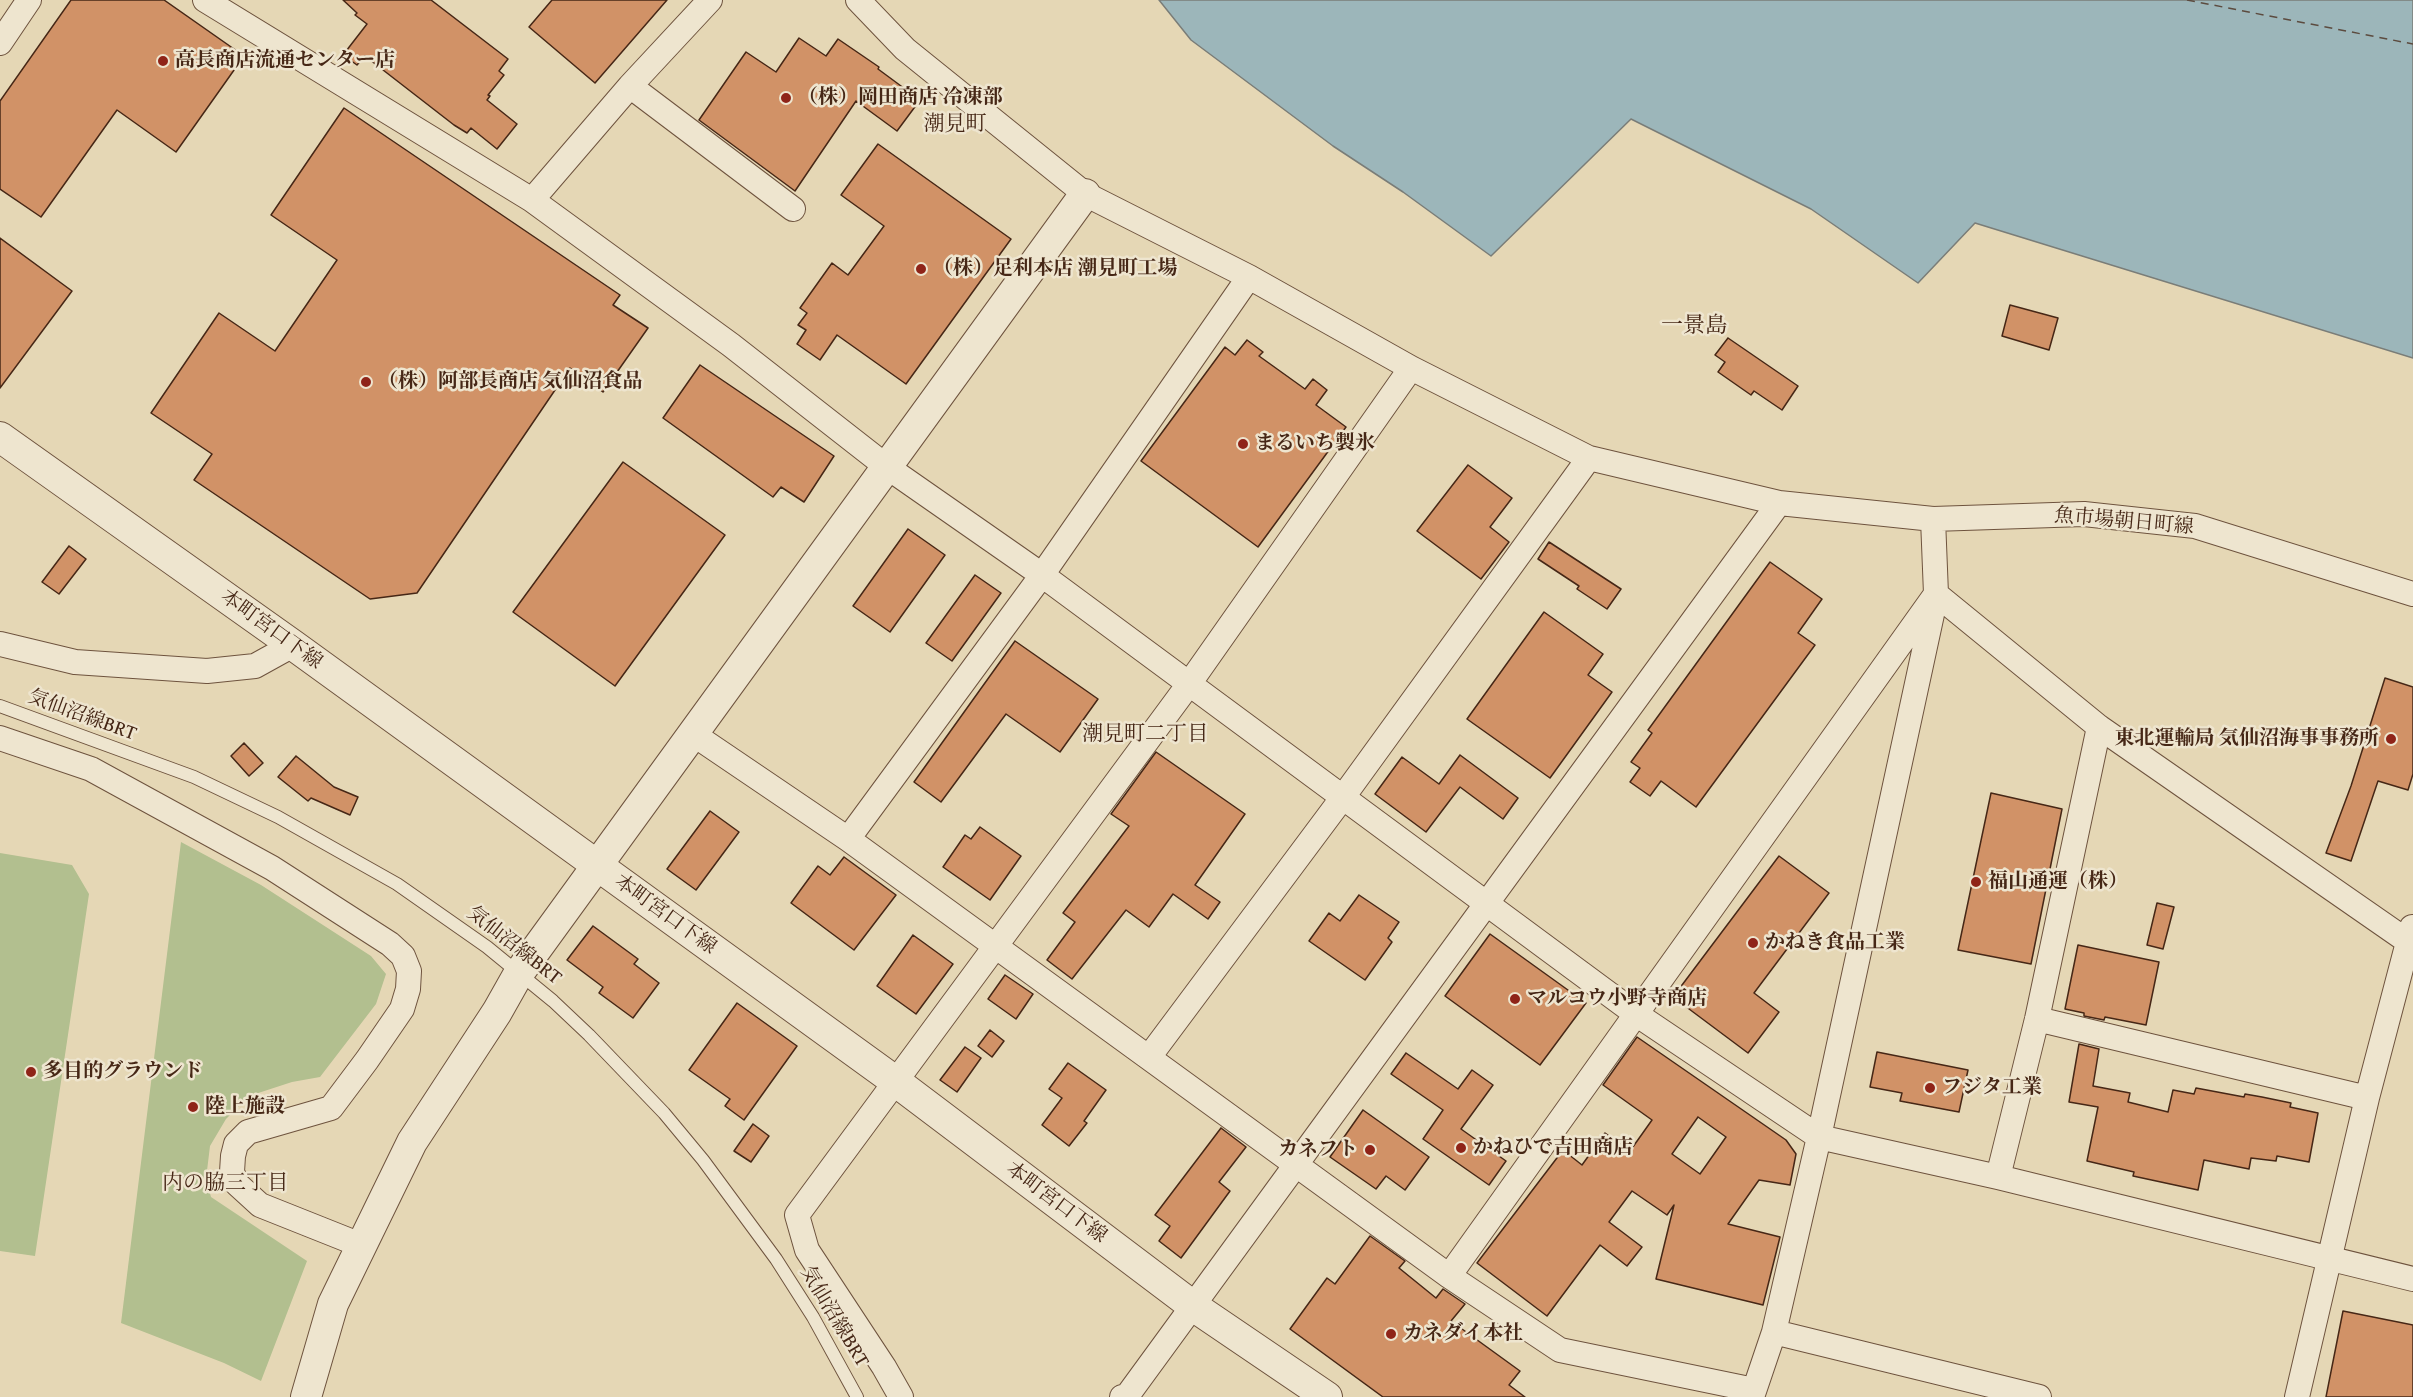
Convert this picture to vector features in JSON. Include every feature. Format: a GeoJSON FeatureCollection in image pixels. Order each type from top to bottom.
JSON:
{"type":"FeatureCollection","features":[{"type":"Feature","properties":{"kind":"street"},"geometry":{"type":"LineString","coordinates":[[0,43],[28,0]]}},
{"type":"Feature","properties":{"kind":"street"},"geometry":{"type":"LineString","coordinates":[[205,0],[532,200],[730,345],[887,467],[1042,575],[1636,1014],[1819,1137],[1998,1177],[2413,1279]]}},
{"type":"Feature","properties":{"kind":"street"},"geometry":{"type":"LineString","coordinates":[[532,200],[630,86],[710,0]]}},
{"type":"Feature","properties":{"kind":"street","name":"魚市場朝日町線"},"geometry":{"type":"LineString","coordinates":[[858,0],[905,49],[1085,194],[1249,277],[1412,368],[1589,458],[1779,503],[1933,519],[2084,514],[2195,526],[2413,594]]}},
{"type":"Feature","properties":{"kind":"street"},"geometry":{"type":"LineString","coordinates":[[630,86],[793,209]]}},
{"type":"Feature","properties":{"kind":"street"},"geometry":{"type":"LineString","coordinates":[[306,1397],[333,1304],[412,1142],[497,1012],[519,973],[1085,194]]}},
{"type":"Feature","properties":{"kind":"street"},"geometry":{"type":"LineString","coordinates":[[848,839],[1042,575],[1249,277]]}},
{"type":"Feature","properties":{"kind":"street"},"geometry":{"type":"LineString","coordinates":[[901,1397],[884,1367],[807,1250],[797,1215],[1189,684],[1412,368]]}},
{"type":"Feature","properties":{"kind":"street","name":"本町宮口下線"},"geometry":{"type":"LineString","coordinates":[[1,440],[293,645],[895,1081],[1193,1306],[1327,1397]]}},
{"type":"Feature","properties":{"kind":"street"},"geometry":{"type":"LineString","coordinates":[[1149,1057],[1343,796],[1589,458]]}},
{"type":"Feature","properties":{"kind":"street"},"geometry":{"type":"LineString","coordinates":[[1122,1397],[1127,1396],[1779,503]]}},
{"type":"Feature","properties":{"kind":"street"},"geometry":{"type":"LineString","coordinates":[[693,734],[848,839],[1449,1276],[1560,1350],[1753,1393],[1774,1332],[1819,1137],[1936,594],[1933,519]]}},
{"type":"Feature","properties":{"kind":"street"},"geometry":{"type":"LineString","coordinates":[[1936,594],[2099,727],[2411,937],[2367,1098],[2297,1397]]}},
{"type":"Feature","properties":{"kind":"street"},"geometry":{"type":"LineString","coordinates":[[1449,1276],[1936,594]]}},
{"type":"Feature","properties":{"kind":"street"},"geometry":{"type":"LineString","coordinates":[[0,644],[75,662],[207,671],[255,666],[293,645]]}},
{"type":"Feature","properties":{"kind":"street"},"geometry":{"type":"LineString","coordinates":[[1998,1177],[2037,1019],[2099,727]]}},
{"type":"Feature","properties":{"kind":"street"},"geometry":{"type":"LineString","coordinates":[[0,738],[101,774],[272,868],[390,944],[403,956],[409,970],[408,989],[402,1009],[331,1108],[248,1132],[236,1144],[233,1156],[232,1172],[237,1184],[260,1205],[363,1246]]}},
{"type":"Feature","properties":{"kind":"street"},"geometry":{"type":"LineString","coordinates":[[2037,1019],[2367,1098]]}},
{"type":"Feature","properties":{"kind":"street"},"geometry":{"type":"LineString","coordinates":[[1774,1332],[2039,1397]]}},
{"type":"Feature","properties":{"kind":"lane","name":"気仙沼線BRT"},"geometry":{"type":"LineString","coordinates":[[0,706],[194,777],[278,817],[397,884],[487,947],[553,1001],[628,1075],[703,1160],[776,1259],[813,1317],[857,1397]]}},
{"type":"Feature","properties":{"kind":"green space","name":"陸上施設"},"geometry":{"type":"Polygon","coordinates":[[[181,842],[261,885],[371,956],[386,974],[376,1004],[320,1077],[292,1082],[249,1096],[226,1119],[210,1146],[206,1179],[211,1197],[307,1261],[261,1381],[224,1363],[121,1323],[181,842]]]}},
{"type":"Feature","properties":{"kind":"green space","name":"多目的グラウンド"},"geometry":{"type":"Polygon","coordinates":[[[0,853],[72,865],[89,894],[35,1256],[0,1251],[0,853]]]}},
{"type":"Feature","properties":{"kind":"water"},"geometry":{"type":"Polygon","coordinates":[[[1159,0],[2413,0],[2413,358],[1975,223],[1918,283],[1811,209],[1631,119],[1491,256],[1403,192],[1333,146],[1191,40],[1159,0]]]}},
{"type":"Feature","properties":{"kind":"building"},"geometry":{"type":"Polygon","coordinates":[[[71,0],[164,0],[244,56],[176,152],[117,110],[41,217],[0,189],[0,101],[71,0]]]}},
{"type":"Feature","properties":{"kind":"building"},"geometry":{"type":"Polygon","coordinates":[[[343,0],[431,0],[508,59],[499,71],[504,75],[488,95],[490,96],[487,100],[517,124],[497,149],[471,128],[467,133],[454,125],[365,56],[357,65],[343,55],[367,24],[355,15],[357,13],[343,0]]]}},
{"type":"Feature","properties":{"kind":"building"},"geometry":{"type":"Polygon","coordinates":[[[552,0],[667,0],[595,83],[529,27],[552,0]]]}},
{"type":"Feature","properties":{"kind":"building","name":"（株）岡田商店 冷凍部"},"geometry":{"type":"Polygon","coordinates":[[[799,38],[826,56],[838,39],[879,67],[878,69],[920,100],[897,131],[856,101],[795,191],[699,120],[746,52],[776,72],[799,38]]]}},
{"type":"Feature","properties":{"kind":"building","name":"（株）阿部長商店 気仙沼食品"},"geometry":{"type":"Polygon","coordinates":[[[344,108],[620,295],[613,305],[648,328],[603,392],[570,368],[417,593],[370,599],[194,480],[212,454],[151,413],[219,313],[275,351],[337,260],[271,215],[344,108]]]}},
{"type":"Feature","properties":{"kind":"building","name":"（株）足利本店 潮見町工場"},"geometry":{"type":"Polygon","coordinates":[[[878,144],[1011,239],[906,384],[837,335],[820,360],[797,344],[806,330],[798,325],[807,313],[800,308],[832,263],[848,275],[884,226],[841,195],[878,144]]]}},
{"type":"Feature","properties":{"kind":"building"},"geometry":{"type":"Polygon","coordinates":[[[0,238],[72,291],[0,388],[0,238]]]}},
{"type":"Feature","properties":{"kind":"building"},"geometry":{"type":"Polygon","coordinates":[[[2010,305],[2058,318],[2049,350],[2002,336],[2010,305]]]}},
{"type":"Feature","properties":{"kind":"building"},"geometry":{"type":"Polygon","coordinates":[[[1728,338],[1798,386],[1782,410],[1754,391],[1751,395],[1718,372],[1725,362],[1715,355],[1728,338]]]}},
{"type":"Feature","properties":{"kind":"building","name":"まるいち製氷"},"geometry":{"type":"Polygon","coordinates":[[[1247,340],[1263,352],[1259,356],[1305,389],[1313,379],[1327,390],[1316,405],[1346,427],[1258,547],[1141,461],[1225,347],[1235,355],[1247,340]]]}},
{"type":"Feature","properties":{"kind":"building"},"geometry":{"type":"Polygon","coordinates":[[[700,365],[834,456],[804,502],[781,487],[773,497],[663,418],[700,365]]]}},
{"type":"Feature","properties":{"kind":"building"},"geometry":{"type":"Polygon","coordinates":[[[623,462],[725,535],[615,686],[513,612],[623,462]]]}},
{"type":"Feature","properties":{"kind":"building"},"geometry":{"type":"Polygon","coordinates":[[[1468,465],[1512,498],[1490,527],[1509,542],[1481,579],[1417,531],[1468,465]]]}},
{"type":"Feature","properties":{"kind":"building"},"geometry":{"type":"Polygon","coordinates":[[[908,529],[945,555],[890,632],[853,606],[908,529]]]}},
{"type":"Feature","properties":{"kind":"building"},"geometry":{"type":"Polygon","coordinates":[[[1549,542],[1621,589],[1607,609],[1577,589],[1579,586],[1538,559],[1549,542]]]}},
{"type":"Feature","properties":{"kind":"building"},"geometry":{"type":"Polygon","coordinates":[[[69,546],[86,559],[59,594],[42,582],[69,546]]]}},
{"type":"Feature","properties":{"kind":"building"},"geometry":{"type":"Polygon","coordinates":[[[1770,562],[1822,599],[1798,633],[1815,645],[1696,807],[1661,781],[1650,796],[1630,782],[1640,768],[1631,762],[1652,733],[1648,730],[1770,562]]]}},
{"type":"Feature","properties":{"kind":"building"},"geometry":{"type":"Polygon","coordinates":[[[975,575],[1001,593],[952,661],[926,643],[975,575]]]}},
{"type":"Feature","properties":{"kind":"building"},"geometry":{"type":"Polygon","coordinates":[[[1544,612],[1603,654],[1588,675],[1612,692],[1550,778],[1467,719],[1544,612]]]}},
{"type":"Feature","properties":{"kind":"building"},"geometry":{"type":"Polygon","coordinates":[[[1015,641],[1098,699],[1060,752],[1006,714],[941,802],[914,782],[1015,641]]]}},
{"type":"Feature","properties":{"kind":"building"},"geometry":{"type":"Polygon","coordinates":[[[2385,678],[2413,687],[2413,774],[2408,790],[2378,781],[2351,861],[2326,853],[2351,786],[2385,678]]]}},
{"type":"Feature","properties":{"kind":"building"},"geometry":{"type":"Polygon","coordinates":[[[244,743],[263,763],[249,776],[231,756],[244,743]]]}},
{"type":"Feature","properties":{"kind":"building"},"geometry":{"type":"Polygon","coordinates":[[[1156,752],[1245,814],[1195,885],[1220,902],[1208,919],[1173,894],[1149,927],[1126,910],[1072,979],[1047,960],[1075,922],[1063,913],[1129,826],[1111,814],[1156,752]]]}},
{"type":"Feature","properties":{"kind":"building"},"geometry":{"type":"Polygon","coordinates":[[[1460,755],[1518,798],[1503,819],[1460,787],[1426,832],[1375,794],[1402,757],[1439,784],[1460,755]]]}},
{"type":"Feature","properties":{"kind":"building"},"geometry":{"type":"Polygon","coordinates":[[[296,756],[334,787],[358,797],[350,815],[311,798],[308,801],[278,777],[296,756]]]}},
{"type":"Feature","properties":{"kind":"building"},"geometry":{"type":"Polygon","coordinates":[[[1991,793],[2062,809],[2031,964],[1958,950],[1991,793]]]}},
{"type":"Feature","properties":{"kind":"building"},"geometry":{"type":"Polygon","coordinates":[[[710,811],[739,832],[696,890],[667,869],[710,811]]]}},
{"type":"Feature","properties":{"kind":"building"},"geometry":{"type":"Polygon","coordinates":[[[980,827],[1021,856],[990,900],[943,867],[965,835],[971,839],[980,827]]]}},
{"type":"Feature","properties":{"kind":"building","name":"かねき食品工業"},"geometry":{"type":"Polygon","coordinates":[[[1779,856],[1829,893],[1754,993],[1779,1012],[1748,1053],[1673,997],[1779,856]]]}},
{"type":"Feature","properties":{"kind":"building"},"geometry":{"type":"Polygon","coordinates":[[[844,857],[896,895],[854,950],[791,903],[818,866],[830,875],[844,857]]]}},
{"type":"Feature","properties":{"kind":"building"},"geometry":{"type":"Polygon","coordinates":[[[1359,895],[1399,922],[1388,938],[1392,942],[1365,980],[1309,941],[1329,913],[1340,921],[1359,895]]]}},
{"type":"Feature","properties":{"kind":"building"},"geometry":{"type":"Polygon","coordinates":[[[2157,903],[2174,907],[2163,949],[2147,945],[2157,903]]]}},
{"type":"Feature","properties":{"kind":"building"},"geometry":{"type":"Polygon","coordinates":[[[593,926],[638,959],[634,964],[659,983],[633,1018],[599,993],[603,987],[567,960],[593,926]]]}},
{"type":"Feature","properties":{"kind":"building","name":"マルコウ小野寺商店"},"geometry":{"type":"Polygon","coordinates":[[[1490,934],[1586,1003],[1540,1065],[1445,996],[1490,934]]]}},
{"type":"Feature","properties":{"kind":"building"},"geometry":{"type":"Polygon","coordinates":[[[913,935],[953,964],[916,1014],[877,986],[913,935]]]}},
{"type":"Feature","properties":{"kind":"building"},"geometry":{"type":"Polygon","coordinates":[[[2078,945],[2159,962],[2146,1025],[2105,1017],[2104,1020],[2065,1009],[2078,945]]]}},
{"type":"Feature","properties":{"kind":"building"},"geometry":{"type":"Polygon","coordinates":[[[1005,975],[1033,994],[1016,1019],[988,999],[1005,975]]]}},
{"type":"Feature","properties":{"kind":"building"},"geometry":{"type":"Polygon","coordinates":[[[737,1003],[797,1046],[744,1120],[725,1106],[730,1099],[689,1070],[737,1003]]]}},
{"type":"Feature","properties":{"kind":"building"},"geometry":{"type":"Polygon","coordinates":[[[990,1030],[1004,1041],[992,1057],[978,1046],[990,1030]]]}},
{"type":"Feature","properties":{"kind":"building"},"geometry":{"type":"Polygon","coordinates":[[[1637,1037],[1786,1140],[1796,1154],[1790,1185],[1759,1180],[1728,1224],[1780,1237],[1763,1305],[1656,1279],[1674,1205],[1667,1215],[1632,1191],[1609,1222],[1642,1247],[1627,1266],[1600,1245],[1547,1316],[1477,1263],[1563,1150],[1582,1165],[1605,1133],[1630,1151],[1652,1120],[1603,1085],[1637,1037]],[[1698,1117],[1672,1154],[1700,1174],[1726,1137],[1698,1117]]]}},
{"type":"Feature","properties":{"kind":"building"},"geometry":{"type":"Polygon","coordinates":[[[2079,1044],[2099,1049],[2093,1086],[2130,1093],[2128,1102],[2168,1112],[2173,1090],[2194,1094],[2196,1088],[2244,1097],[2245,1094],[2262,1097],[2291,1103],[2290,1107],[2318,1113],[2309,1162],[2277,1156],[2276,1161],[2251,1158],[2249,1169],[2204,1160],[2198,1190],[2133,1176],[2134,1172],[2087,1161],[2098,1107],[2069,1102],[2079,1044]]]}},
{"type":"Feature","properties":{"kind":"building"},"geometry":{"type":"Polygon","coordinates":[[[965,1047],[981,1058],[957,1092],[940,1080],[965,1047]]]}},
{"type":"Feature","properties":{"kind":"building"},"geometry":{"type":"Polygon","coordinates":[[[1877,1052],[1968,1070],[1959,1112],[1900,1101],[1902,1093],[1870,1087],[1877,1052]]]}},
{"type":"Feature","properties":{"kind":"building"},"geometry":{"type":"Polygon","coordinates":[[[1406,1053],[1458,1089],[1472,1070],[1493,1085],[1461,1129],[1506,1161],[1489,1185],[1423,1139],[1443,1110],[1391,1074],[1406,1053]]]}},
{"type":"Feature","properties":{"kind":"building"},"geometry":{"type":"Polygon","coordinates":[[[1068,1063],[1106,1090],[1084,1121],[1087,1123],[1069,1146],[1042,1125],[1062,1098],[1049,1089],[1068,1063]]]}},
{"type":"Feature","properties":{"kind":"building","name":"カネフト"},"geometry":{"type":"Polygon","coordinates":[[[1363,1110],[1429,1157],[1405,1190],[1386,1176],[1376,1189],[1330,1157],[1363,1110]]]}},
{"type":"Feature","properties":{"kind":"building"},"geometry":{"type":"Polygon","coordinates":[[[753,1124],[769,1136],[751,1162],[734,1151],[753,1124]]]}},
{"type":"Feature","properties":{"kind":"building"},"geometry":{"type":"Polygon","coordinates":[[[1221,1128],[1246,1147],[1219,1182],[1230,1191],[1181,1258],[1159,1241],[1170,1226],[1155,1215],[1221,1128]]]}},
{"type":"Feature","properties":{"kind":"building"},"geometry":{"type":"Polygon","coordinates":[[[1370,1236],[1405,1261],[1399,1268],[1436,1298],[1443,1289],[1465,1304],[1451,1321],[1520,1371],[1509,1385],[1525,1397],[1383,1397],[1290,1329],[1327,1278],[1335,1284],[1370,1236]]]}},
{"type":"Feature","properties":{"kind":"building"},"geometry":{"type":"Polygon","coordinates":[[[2343,1311],[2413,1325],[2413,1397],[2326,1397],[2343,1311]]]}},
{"type":"Feature","properties":{"kind":"ferry route"},"geometry":{"type":"LineString","coordinates":[[2187,0],[2413,44]]}},
{"type":"Feature","properties":{"kind":"place","name":"高長商店流通センター店"},"geometry":{"type":"Point","coordinates":[163,61]}},
{"type":"Feature","properties":{"kind":"place","name":"（株）岡田商店 冷凍部"},"geometry":{"type":"Point","coordinates":[786,98]}},
{"type":"Feature","properties":{"kind":"place","name":"（株）足利本店 潮見町工場"},"geometry":{"type":"Point","coordinates":[921,269]}},
{"type":"Feature","properties":{"kind":"place","name":"（株）阿部長商店 気仙沼食品"},"geometry":{"type":"Point","coordinates":[366,382]}},
{"type":"Feature","properties":{"kind":"place","name":"まるいち製氷"},"geometry":{"type":"Point","coordinates":[1243,444]}},
{"type":"Feature","properties":{"kind":"place","name":"東北運輸局 気仙沼海事事務所"},"geometry":{"type":"Point","coordinates":[2391,739]}},
{"type":"Feature","properties":{"kind":"place","name":"福山通運（株）"},"geometry":{"type":"Point","coordinates":[1976,882]}},
{"type":"Feature","properties":{"kind":"place","name":"かねき食品工業"},"geometry":{"type":"Point","coordinates":[1753,943]}},
{"type":"Feature","properties":{"kind":"place","name":"マルコウ小野寺商店"},"geometry":{"type":"Point","coordinates":[1515,999]}},
{"type":"Feature","properties":{"kind":"place","name":"多目的グラウンド"},"geometry":{"type":"Point","coordinates":[31,1072]}},
{"type":"Feature","properties":{"kind":"place","name":"フジタ工業"},"geometry":{"type":"Point","coordinates":[1930,1088]}},
{"type":"Feature","properties":{"kind":"place","name":"陸上施設"},"geometry":{"type":"Point","coordinates":[193,1107]}},
{"type":"Feature","properties":{"kind":"place","name":"かねひで吉田商店"},"geometry":{"type":"Point","coordinates":[1461,1148]}},
{"type":"Feature","properties":{"kind":"place","name":"カネフト"},"geometry":{"type":"Point","coordinates":[1370,1150]}},
{"type":"Feature","properties":{"kind":"place","name":"カネダイ本社"},"geometry":{"type":"Point","coordinates":[1391,1334]}},
{"type":"Feature","properties":{"kind":"district","name":"潮見町"},"geometry":{"type":"Point","coordinates":[955,125]}},
{"type":"Feature","properties":{"kind":"district","name":"一景島"},"geometry":{"type":"Point","coordinates":[1694,326]}},
{"type":"Feature","properties":{"kind":"district","name":"潮見町二丁目"},"geometry":{"type":"Point","coordinates":[1145,735]}},
{"type":"Feature","properties":{"kind":"district","name":"内の脇三丁目"},"geometry":{"type":"Point","coordinates":[225,1184]}}]}
